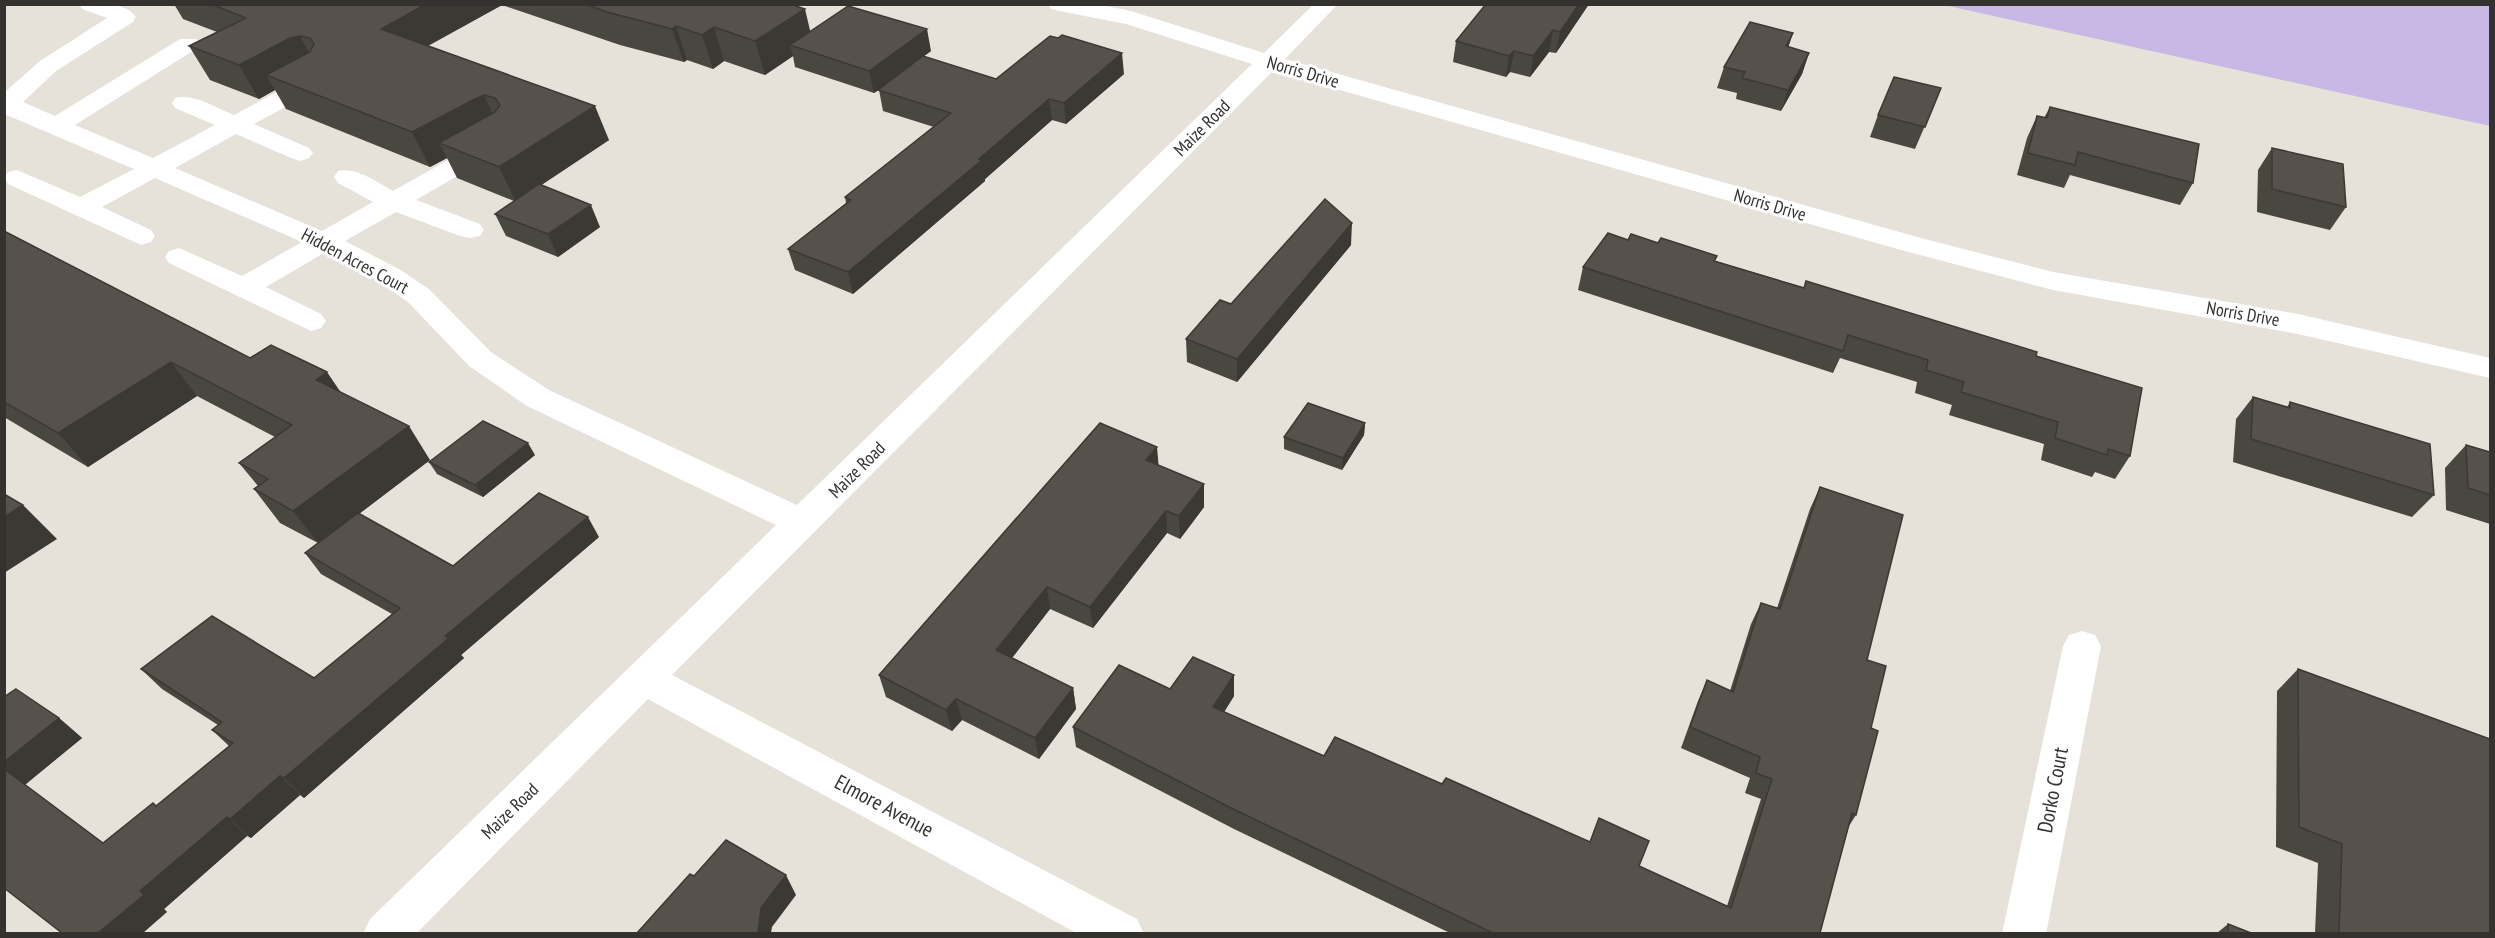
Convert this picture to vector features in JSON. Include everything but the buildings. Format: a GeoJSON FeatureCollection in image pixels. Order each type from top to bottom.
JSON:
{"type":"FeatureCollection","features":[{"type":"Feature","properties":{"kind":"street"},"geometry":{"type":"LineString","coordinates":[[6,105],[48,66],[125,18],[90,4]]}},
{"type":"Feature","properties":{"kind":"street","name":"Norris Drive"},"geometry":{"type":"LineString","coordinates":[[1059,4],[1131,18],[1268,62],[1911,244],[2042,278],[2298,324],[2490,368]]}},
{"type":"Feature","properties":{"kind":"street","name":"Maize Road"},"geometry":{"type":"LineString","coordinates":[[385,933],[1327,4]]}},
{"type":"Feature","properties":{"kind":"street"},"geometry":{"type":"LineString","coordinates":[[57,125],[188,44]]}},
{"type":"Feature","properties":{"kind":"street"},"geometry":{"type":"LineString","coordinates":[[81,208],[319,79]]}},
{"type":"Feature","properties":{"kind":"street"},"geometry":{"type":"LineString","coordinates":[[184,103],[300,153]]}},
{"type":"Feature","properties":{"kind":"street","name":"Hidden Acres Court"},"geometry":{"type":"LineString","coordinates":[[6,105],[322,241],[389,275],[419,296],[480,359],[538,398],[803,523]]}},
{"type":"Feature","properties":{"kind":"street"},"geometry":{"type":"LineString","coordinates":[[243,288],[501,140]]}},
{"type":"Feature","properties":{"kind":"street"},"geometry":{"type":"LineString","coordinates":[[347,177],[392,201],[470,230]]}},
{"type":"Feature","properties":{"kind":"street"},"geometry":{"type":"LineString","coordinates":[[17,178],[141,236]]}},
{"type":"Feature","properties":{"kind":"street"},"geometry":{"type":"LineString","coordinates":[[179,257],[311,321]]}},
{"type":"Feature","properties":{"kind":"street","name":"Dorko Court"},"geometry":{"type":"LineString","coordinates":[[2024,933],[2082,646]]}},
{"type":"Feature","properties":{"kind":"street","name":"Elmore Avenue"},"geometry":{"type":"LineString","coordinates":[[645,679],[1122,933]]}},
{"type":"Feature","properties":{"kind":"shaded area"},"geometry":{"type":"Polygon","coordinates":[[[1944,5],[2490,5],[2490,126],[1944,5]]]}}]}
